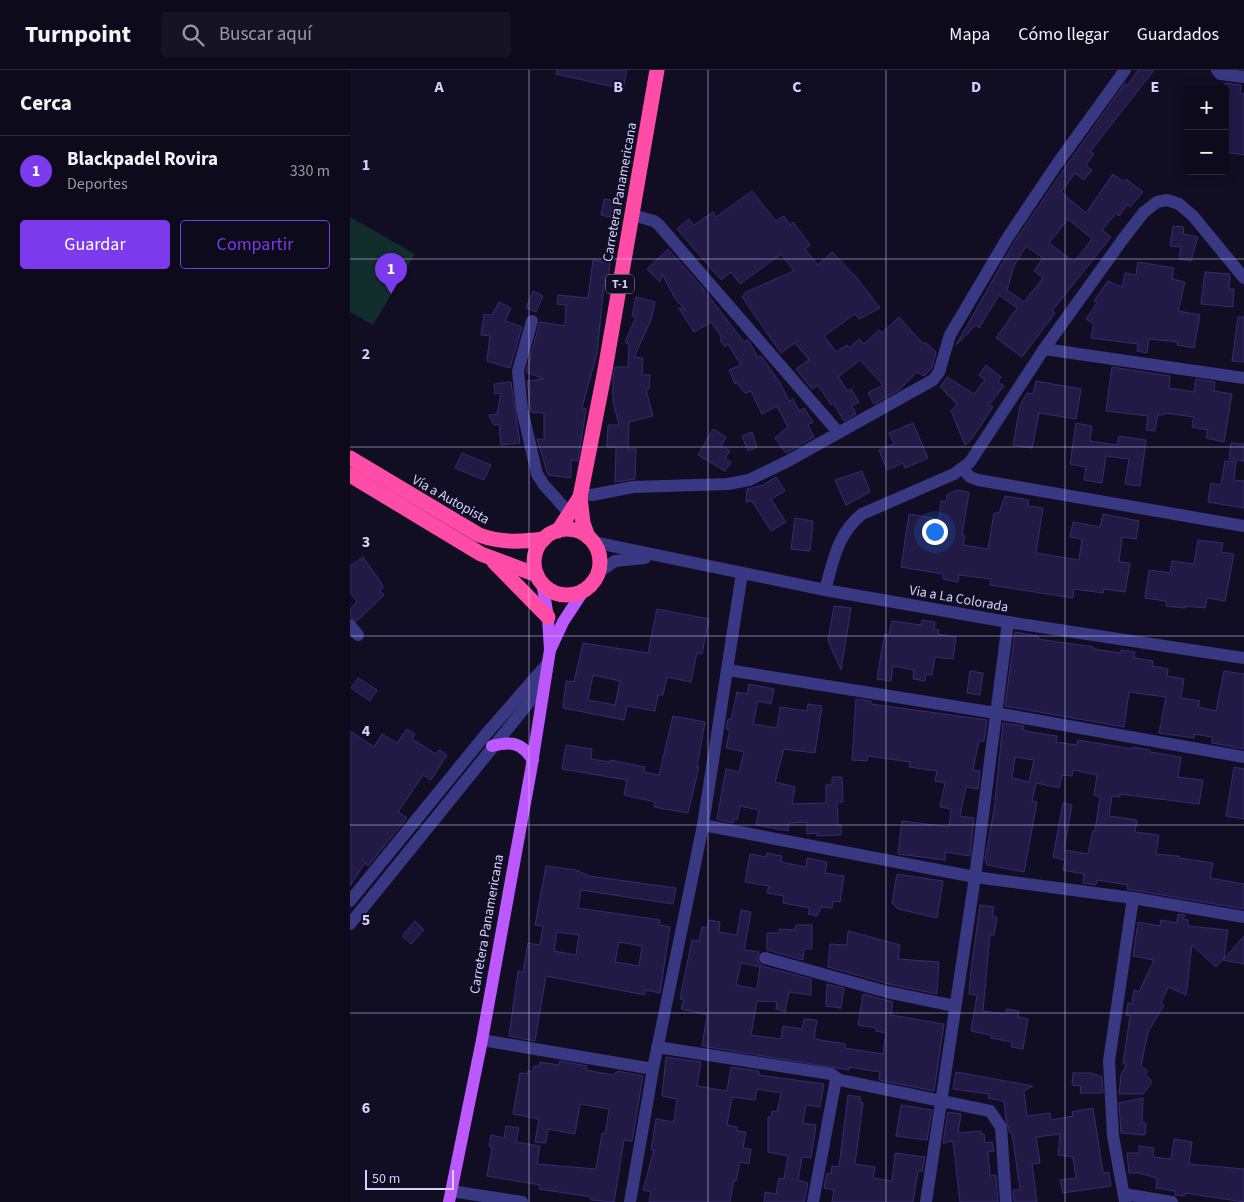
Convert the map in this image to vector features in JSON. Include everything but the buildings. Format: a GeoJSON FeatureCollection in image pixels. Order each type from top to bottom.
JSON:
{"type":"FeatureCollection","features":[{"type":"Feature","properties":{"kind":"highway","name":"Carretera Panamericana"},"geometry":{"type":"LineString","coordinates":[[591,539],[583,523],[581,496],[657,70]]}},
{"type":"Feature","properties":{"kind":"highway","name":"Vía a Autopista"},"geometry":{"type":"LineString","coordinates":[[350,458],[479,535],[506,542],[544,539]]}},
{"type":"Feature","properties":{"kind":"highway"},"geometry":{"type":"LineString","coordinates":[[350,475],[489,558],[540,579]]}},
{"type":"Feature","properties":{"kind":"highway","name":"Carretera Panamericana"},"geometry":{"type":"LineString","coordinates":[[558,531],[581,496]]}},
{"type":"Feature","properties":{"kind":"highway"},"geometry":{"type":"LineString","coordinates":[[558,531],[574,530],[591,539]]}},
{"type":"Feature","properties":{"kind":"highway","name":"T-1"},"geometry":{"type":"LineString","coordinates":[[544,539],[558,531]]}},
{"type":"Feature","properties":{"kind":"highway"},"geometry":{"type":"LineString","coordinates":[[544,539],[535,560],[540,579],[547,588],[562,594],[577,593],[584,590],[596,579],[599,572]]}},
{"type":"Feature","properties":{"kind":"highway","name":"T-1"},"geometry":{"type":"LineString","coordinates":[[591,539],[600,556],[599,572]]}},
{"type":"Feature","properties":{"kind":"highway"},"geometry":{"type":"LineString","coordinates":[[489,558],[548,617]]}},
{"type":"Feature","properties":{"kind":"main road","name":"Carretera Panamericana"},"geometry":{"type":"LineString","coordinates":[[540,579],[548,617],[549,656]]}},
{"type":"Feature","properties":{"kind":"main road","name":"Carretera Panamericana"},"geometry":{"type":"LineString","coordinates":[[450,1196],[482,1040],[533,760],[549,656],[562,622],[584,590]]}},
{"type":"Feature","properties":{"kind":"main road"},"geometry":{"type":"LineString","coordinates":[[492,746],[514,742],[520,745],[533,760]]}},
{"type":"Feature","properties":{"kind":"street"},"geometry":{"type":"LineString","coordinates":[[581,496],[632,487],[716,485],[741,482],[756,477],[930,382],[936,376],[950,335],[1008,237],[1057,164],[1125,70]]}},
{"type":"Feature","properties":{"kind":"street"},"geometry":{"type":"LineString","coordinates":[[1217,70],[1220,74],[1244,77]]}},
{"type":"Feature","properties":{"kind":"street"},"geometry":{"type":"LineString","coordinates":[[825,590],[838,545],[853,521],[862,514],[962,469],[976,456],[1044,349],[1144,212],[1162,201],[1176,202],[1193,216],[1244,278]]}},
{"type":"Feature","properties":{"kind":"street"},"geometry":{"type":"LineString","coordinates":[[632,215],[659,224],[838,432]]}},
{"type":"Feature","properties":{"kind":"street"},"geometry":{"type":"LineString","coordinates":[[532,321],[518,371],[522,409],[537,474],[544,485],[570,514]]}},
{"type":"Feature","properties":{"kind":"street"},"geometry":{"type":"LineString","coordinates":[[1044,349],[1244,378]]}},
{"type":"Feature","properties":{"kind":"street"},"geometry":{"type":"LineString","coordinates":[[962,469],[978,480],[1244,526]]}},
{"type":"Feature","properties":{"kind":"street","name":"Via a La Colorada"},"geometry":{"type":"LineString","coordinates":[[591,539],[670,558],[825,590],[1008,622],[1244,658]]}},
{"type":"Feature","properties":{"kind":"street","name":"Via a La Colorada"},"geometry":{"type":"LineString","coordinates":[[599,572],[608,564],[625,558],[670,558]]}},
{"type":"Feature","properties":{"kind":"street"},"geometry":{"type":"LineString","coordinates":[[630,1202],[657,1047],[703,825],[742,573]]}},
{"type":"Feature","properties":{"kind":"street"},"geometry":{"type":"LineString","coordinates":[[926,1202],[939,1102],[975,877],[1008,622]]}},
{"type":"Feature","properties":{"kind":"street"},"geometry":{"type":"LineString","coordinates":[[350,901],[549,656]]}},
{"type":"Feature","properties":{"kind":"street"},"geometry":{"type":"LineString","coordinates":[[728,670],[996,713],[1244,757]]}},
{"type":"Feature","properties":{"kind":"street"},"geometry":{"type":"LineString","coordinates":[[350,924],[544,684]]}},
{"type":"Feature","properties":{"kind":"street"},"geometry":{"type":"LineString","coordinates":[[703,825],[975,877],[1133,898],[1244,917]]}},
{"type":"Feature","properties":{"kind":"street"},"geometry":{"type":"LineString","coordinates":[[1133,898],[1110,1061],[1113,1136],[1125,1198],[1172,1202]]}},
{"type":"Feature","properties":{"kind":"street"},"geometry":{"type":"LineString","coordinates":[[765,958],[887,992],[954,1006]]}},
{"type":"Feature","properties":{"kind":"street"},"geometry":{"type":"LineString","coordinates":[[482,1040],[653,1069]]}},
{"type":"Feature","properties":{"kind":"street"},"geometry":{"type":"LineString","coordinates":[[657,1047],[832,1074],[836,1078],[939,1102],[990,1111],[1001,1127],[1006,1202]]}},
{"type":"Feature","properties":{"kind":"street"},"geometry":{"type":"LineString","coordinates":[[813,1202],[836,1078]]}},
{"type":"Feature","properties":{"kind":"street"},"geometry":{"type":"LineString","coordinates":[[450,1196],[522,1202]]}},
{"type":"Feature","properties":{"kind":"green space"},"geometry":{"type":"Polygon","coordinates":[[[350,217],[415,254],[373,325],[350,312],[350,217]]]}},
{"type":"Feature","properties":{"kind":"place","name":"Blackpadel Rovira"},"geometry":{"type":"Point","coordinates":[391,294]}}]}
